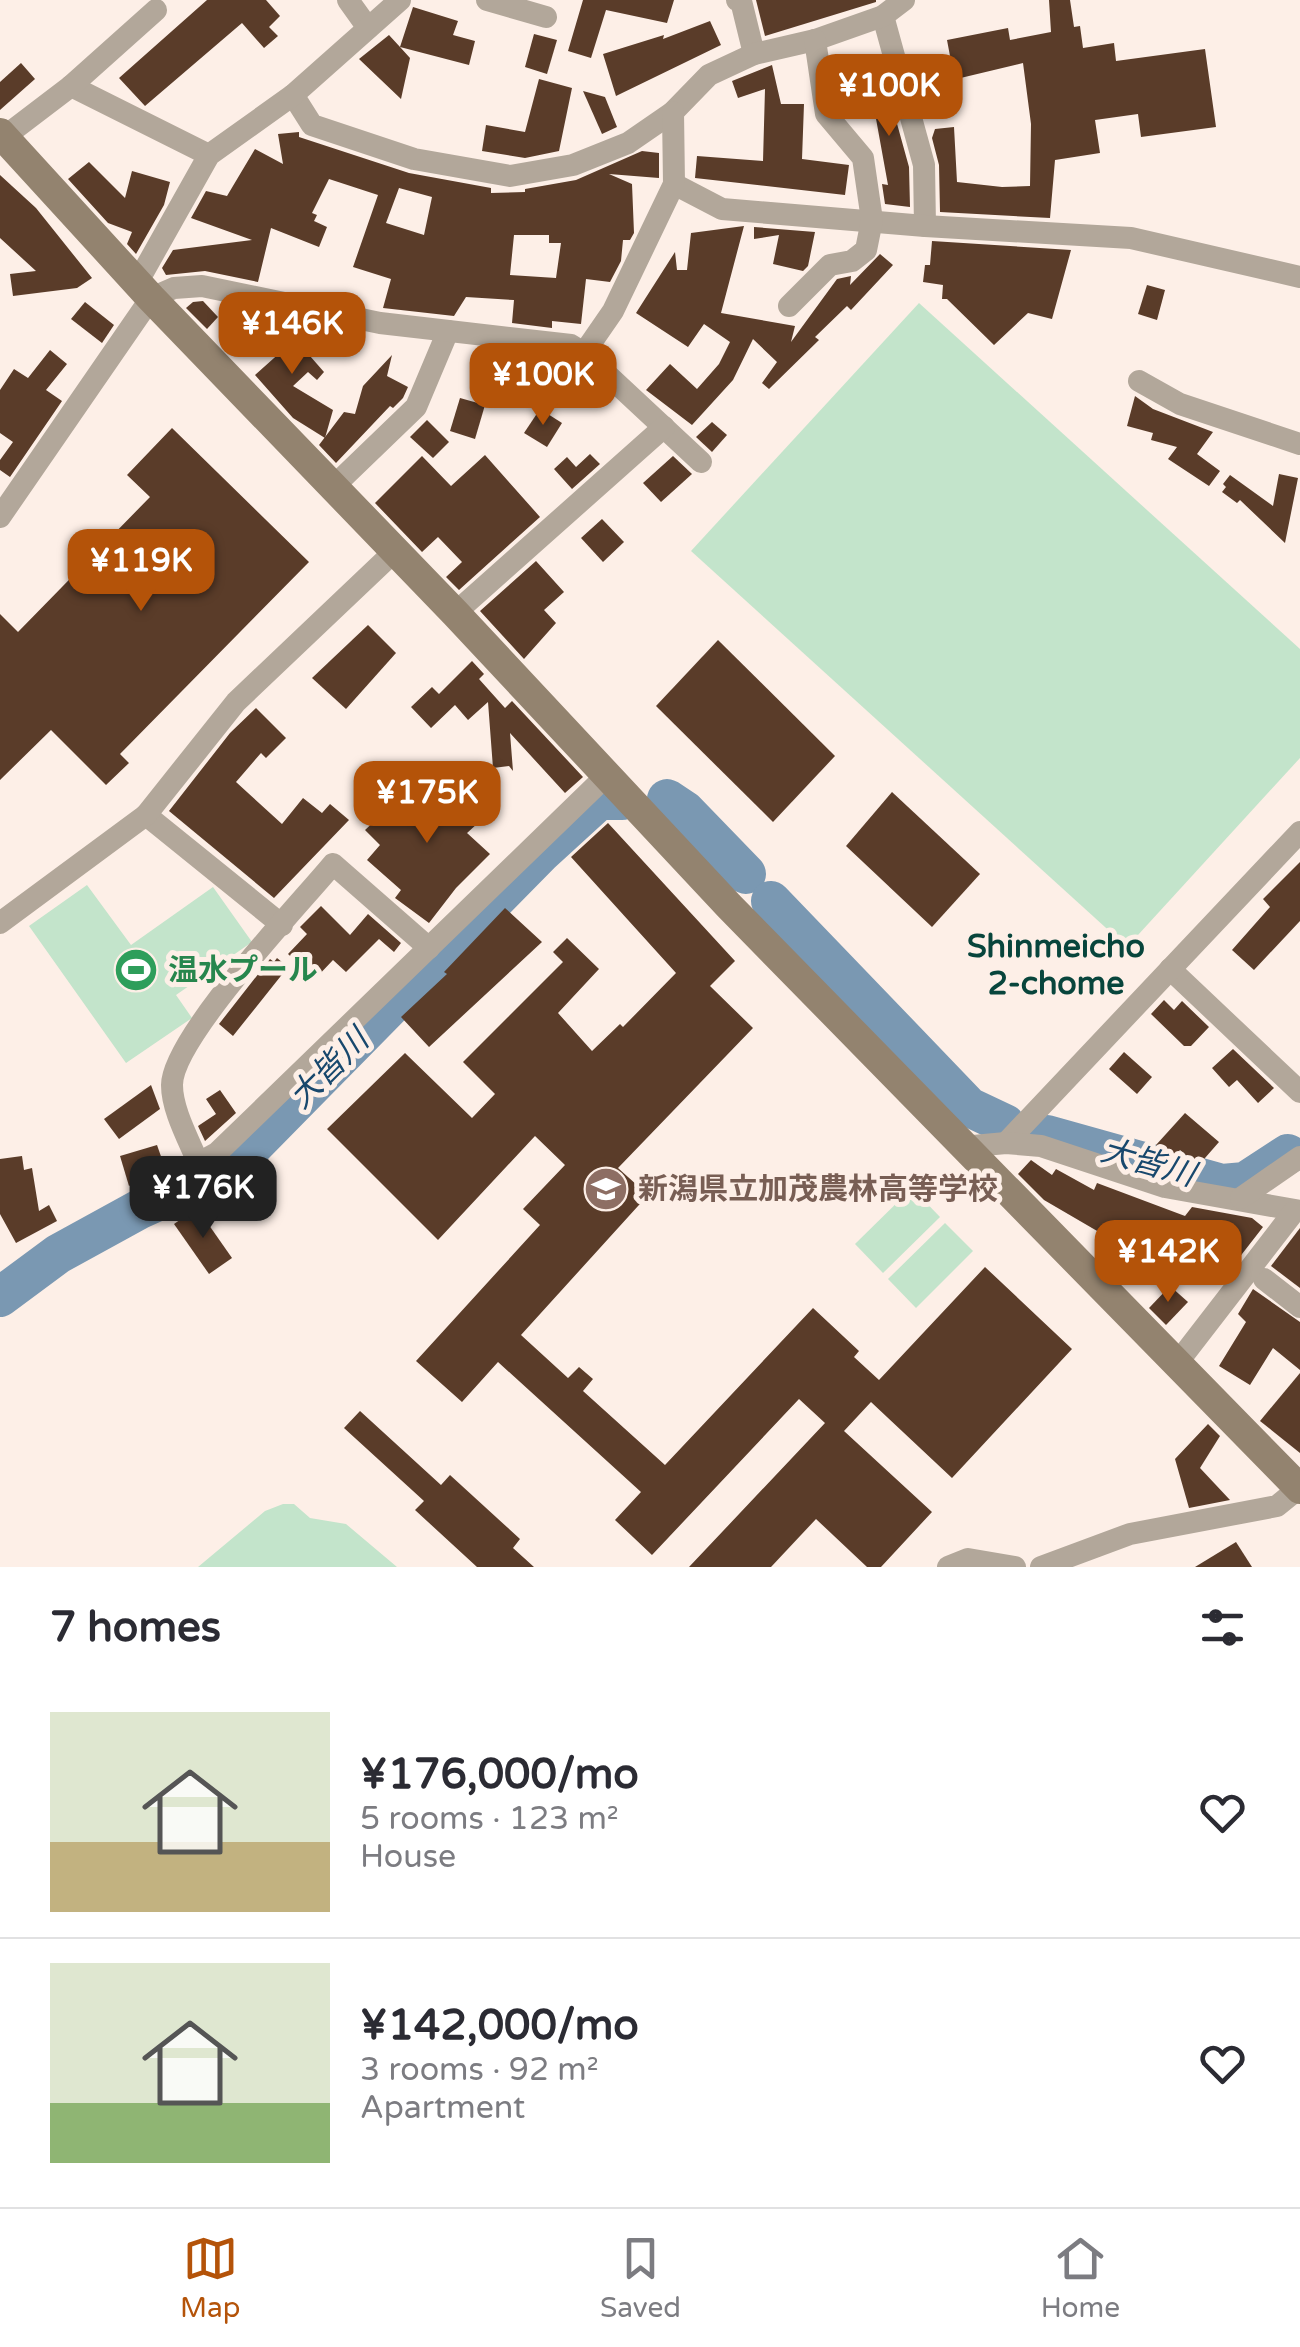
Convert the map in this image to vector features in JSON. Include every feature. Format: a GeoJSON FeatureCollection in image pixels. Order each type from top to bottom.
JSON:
{"type":"FeatureCollection","features":[{"type":"Feature","properties":{"kind":"street"},"geometry":{"type":"LineString","coordinates":[[348,0],[368,28]]}},
{"type":"Feature","properties":{"kind":"street"},"geometry":{"type":"LineString","coordinates":[[0,517],[144,290],[209,154],[293,95],[400,0]]}},
{"type":"Feature","properties":{"kind":"street"},"geometry":{"type":"LineString","coordinates":[[487,0],[546,17]]}},
{"type":"Feature","properties":{"kind":"street"},"geometry":{"type":"LineString","coordinates":[[736,0],[741,2],[754,54]]}},
{"type":"Feature","properties":{"kind":"street"},"geometry":{"type":"LineString","coordinates":[[293,95],[312,126],[414,159],[510,176],[573,165],[628,143],[673,112],[709,75],[754,54],[815,40],[883,16],[904,0]]}},
{"type":"Feature","properties":{"kind":"street"},"geometry":{"type":"LineString","coordinates":[[156,10],[71,86],[2,135],[144,290],[962,1147],[1300,1489],[1277,1506],[1130,1534],[1041,1567]]}},
{"type":"Feature","properties":{"kind":"street"},"geometry":{"type":"LineString","coordinates":[[883,16],[924,165],[924,226]]}},
{"type":"Feature","properties":{"kind":"street"},"geometry":{"type":"LineString","coordinates":[[789,306],[830,265],[852,261],[866,250],[872,220],[863,158],[826,114],[815,40]]}},
{"type":"Feature","properties":{"kind":"street"},"geometry":{"type":"LineString","coordinates":[[71,86],[209,154]]}},
{"type":"Feature","properties":{"kind":"street"},"geometry":{"type":"LineString","coordinates":[[584,353],[613,311],[674,184],[673,112]]}},
{"type":"Feature","properties":{"kind":"street"},"geometry":{"type":"LineString","coordinates":[[674,184],[722,209],[1131,238],[1300,277]]}},
{"type":"Feature","properties":{"kind":"street"},"geometry":{"type":"LineString","coordinates":[[144,290],[202,286],[288,306],[571,345],[701,462]]}},
{"type":"Feature","properties":{"kind":"street"},"geometry":{"type":"LineString","coordinates":[[334,486],[416,407],[448,331]]}},
{"type":"Feature","properties":{"kind":"street"},"geometry":{"type":"LineString","coordinates":[[1139,381],[1180,404],[1300,444]]}},
{"type":"Feature","properties":{"kind":"street"},"geometry":{"type":"LineString","coordinates":[[455,613],[664,427]]}},
{"type":"Feature","properties":{"kind":"street"},"geometry":{"type":"LineString","coordinates":[[0,924],[146,815],[236,702],[396,550]]}},
{"type":"Feature","properties":{"kind":"street"},"geometry":{"type":"LineString","coordinates":[[153,1188],[217,1153],[607,776]]}},
{"type":"Feature","properties":{"kind":"street"},"geometry":{"type":"LineString","coordinates":[[146,815],[282,925]]}},
{"type":"Feature","properties":{"kind":"street"},"geometry":{"type":"LineString","coordinates":[[1006,1143],[1300,832]]}},
{"type":"Feature","properties":{"kind":"street"},"geometry":{"type":"LineString","coordinates":[[200,1165],[172,1086],[178,1062],[220,998],[333,864],[430,948]]}},
{"type":"Feature","properties":{"kind":"street"},"geometry":{"type":"LineString","coordinates":[[1170,969],[1300,1092]]}},
{"type":"Feature","properties":{"kind":"street"},"geometry":{"type":"LineString","coordinates":[[962,1147],[1006,1143],[1041,1146],[1164,1187],[1241,1198],[1296,1212],[1178,1362]]}},
{"type":"Feature","properties":{"kind":"street"},"geometry":{"type":"LineString","coordinates":[[1241,1198],[1300,1157]]}},
{"type":"Feature","properties":{"kind":"street"},"geometry":{"type":"LineString","coordinates":[[1264,1279],[1300,1307]]}},
{"type":"Feature","properties":{"kind":"street"},"geometry":{"type":"LineString","coordinates":[[948,1567],[968,1560],[1015,1567]]}},
{"type":"Feature","properties":{"kind":"green space"},"geometry":{"type":"Polygon","coordinates":[[[919,303],[1300,649],[1300,758],[1127,947],[691,551],[919,303]]]}},
{"type":"Feature","properties":{"kind":"green space","name":"温水プール"},"geometry":{"type":"Polygon","coordinates":[[[87,885],[131,945],[213,887],[252,942],[176,995],[192,1018],[126,1063],[29,926],[87,885]]]}},
{"type":"Feature","properties":{"kind":"green space"},"geometry":{"type":"Polygon","coordinates":[[[912,1188],[940,1217],[883,1273],[855,1244],[912,1188]]]}},
{"type":"Feature","properties":{"kind":"green space"},"geometry":{"type":"Polygon","coordinates":[[[945,1223],[973,1251],[916,1308],[888,1279],[945,1223]]]}},
{"type":"Feature","properties":{"kind":"green space"},"geometry":{"type":"Polygon","coordinates":[[[294,1504],[310,1518],[346,1524],[397,1567],[198,1567],[265,1511],[294,1504]]]}},
{"type":"Feature","properties":{"kind":"building"},"geometry":{"type":"Polygon","coordinates":[[[207,0],[266,0],[280,16],[269,27],[278,36],[264,48],[242,23],[145,106],[119,78],[207,0]]]}},
{"type":"Feature","properties":{"kind":"building"},"geometry":{"type":"Polygon","coordinates":[[[583,0],[674,0],[667,23],[606,10],[591,58],[568,51],[583,0]]]}},
{"type":"Feature","properties":{"kind":"building"},"geometry":{"type":"Polygon","coordinates":[[[756,0],[876,0],[876,2],[765,36],[756,0]]]}},
{"type":"Feature","properties":{"kind":"building"},"geometry":{"type":"Polygon","coordinates":[[[1049,0],[1070,0],[1074,27],[1080,26],[1083,48],[1114,43],[1116,61],[1205,49],[1216,127],[1141,137],[1138,114],[1095,120],[1100,153],[1055,160],[1050,218],[940,212],[939,165],[932,138],[935,129],[954,127],[957,182],[1030,186],[1031,124],[1023,63],[948,81],[944,58],[950,56],[947,40],[1008,28],[1010,40],[1051,32],[1049,0]]]}},
{"type":"Feature","properties":{"kind":"building"},"geometry":{"type":"Polygon","coordinates":[[[413,7],[458,21],[453,35],[475,41],[469,65],[400,47],[413,7]]]}},
{"type":"Feature","properties":{"kind":"building"},"geometry":{"type":"Polygon","coordinates":[[[710,21],[721,45],[616,96],[603,54],[664,35],[663,39],[710,21]]]}},
{"type":"Feature","properties":{"kind":"building"},"geometry":{"type":"Polygon","coordinates":[[[534,34],[557,40],[547,74],[525,67],[534,34]]]}},
{"type":"Feature","properties":{"kind":"building"},"geometry":{"type":"Polygon","coordinates":[[[389,35],[410,58],[401,99],[359,59],[389,35]]]}},
{"type":"Feature","properties":{"kind":"building"},"geometry":{"type":"Polygon","coordinates":[[[878,55],[909,167],[910,207],[885,204],[882,184],[888,185],[865,58],[878,55]]]}},
{"type":"Feature","properties":{"kind":"building"},"geometry":{"type":"Polygon","coordinates":[[[21,63],[35,79],[0,110],[0,82],[21,63]]]}},
{"type":"Feature","properties":{"kind":"building"},"geometry":{"type":"Polygon","coordinates":[[[772,65],[781,104],[804,104],[802,159],[849,165],[845,195],[695,178],[697,156],[763,161],[765,89],[738,98],[732,81],[772,65]]]}},
{"type":"Feature","properties":{"kind":"building"},"geometry":{"type":"Polygon","coordinates":[[[539,79],[572,88],[559,151],[525,158],[482,151],[486,125],[525,132],[539,79]]]}},
{"type":"Feature","properties":{"kind":"building"},"geometry":{"type":"Polygon","coordinates":[[[583,91],[605,97],[617,127],[602,134],[583,91]]]}},
{"type":"Feature","properties":{"kind":"building"},"geometry":{"type":"Polygon","coordinates":[[[299,132],[299,137],[409,173],[491,188],[491,193],[525,192],[576,180],[642,151],[659,153],[659,178],[609,174],[632,184],[634,233],[630,240],[623,240],[621,261],[610,282],[586,279],[581,324],[552,321],[552,328],[512,323],[514,300],[466,297],[454,316],[383,308],[391,279],[353,267],[378,195],[329,179],[312,213],[317,215],[314,221],[327,227],[319,247],[271,228],[258,282],[205,271],[166,275],[162,268],[173,250],[252,240],[191,218],[206,191],[227,196],[255,149],[283,164],[278,134],[299,132]],[[399,188],[386,223],[424,235],[432,197],[399,188]],[[514,235],[510,275],[556,278],[561,243],[549,243],[549,235],[514,235]]]}},
{"type":"Feature","properties":{"kind":"building"},"geometry":{"type":"Polygon","coordinates":[[[89,162],[125,198],[132,171],[170,182],[164,205],[136,254],[127,244],[132,232],[108,223],[68,179],[89,162]]]}},
{"type":"Feature","properties":{"kind":"building"},"geometry":{"type":"Polygon","coordinates":[[[0,175],[36,208],[92,278],[77,288],[13,296],[10,274],[36,271],[0,238],[0,175]]]}},
{"type":"Feature","properties":{"kind":"building"},"geometry":{"type":"Polygon","coordinates":[[[744,226],[721,313],[795,326],[791,342],[837,279],[851,276],[850,285],[880,254],[893,265],[851,310],[847,306],[815,337],[819,340],[769,389],[762,383],[777,362],[753,339],[733,380],[692,425],[646,390],[670,364],[697,389],[719,364],[730,342],[704,324],[688,347],[636,313],[675,252],[677,270],[687,270],[691,233],[744,226]]]}},
{"type":"Feature","properties":{"kind":"building"},"geometry":{"type":"Polygon","coordinates":[[[754,227],[815,232],[808,266],[803,271],[773,264],[779,235],[754,239],[754,227]]]}},
{"type":"Feature","properties":{"kind":"building"},"geometry":{"type":"Polygon","coordinates":[[[932,241],[1071,250],[1052,319],[1028,313],[994,345],[947,299],[942,299],[943,285],[923,282],[925,265],[930,265],[932,241]]]}},
{"type":"Feature","properties":{"kind":"building"},"geometry":{"type":"Polygon","coordinates":[[[1147,285],[1165,290],[1157,320],[1138,314],[1147,285]]]}},
{"type":"Feature","properties":{"kind":"building"},"geometry":{"type":"Polygon","coordinates":[[[203,301],[218,317],[207,329],[186,308],[203,301]]]}},
{"type":"Feature","properties":{"kind":"building"},"geometry":{"type":"Polygon","coordinates":[[[85,302],[114,325],[102,343],[71,319],[85,302]]]}},
{"type":"Feature","properties":{"kind":"building"},"geometry":{"type":"Polygon","coordinates":[[[261,314],[282,324],[324,372],[317,380],[308,372],[293,386],[333,410],[325,438],[293,418],[255,375],[283,350],[252,324],[261,314]]]}},
{"type":"Feature","properties":{"kind":"building"},"geometry":{"type":"Polygon","coordinates":[[[50,350],[67,364],[46,390],[62,401],[10,477],[0,470],[0,460],[13,442],[0,433],[0,390],[14,369],[28,378],[50,350]]]}},
{"type":"Feature","properties":{"kind":"building"},"geometry":{"type":"Polygon","coordinates":[[[511,353],[547,357],[541,384],[506,377],[511,353]]]}},
{"type":"Feature","properties":{"kind":"building"},"geometry":{"type":"Polygon","coordinates":[[[392,355],[387,376],[408,387],[403,398],[393,408],[390,406],[336,463],[319,445],[344,412],[355,414],[363,386],[392,355]]]}},
{"type":"Feature","properties":{"kind":"building"},"geometry":{"type":"Polygon","coordinates":[[[1135,396],[1153,409],[1213,432],[1197,454],[1220,471],[1209,486],[1168,459],[1177,447],[1151,440],[1153,433],[1127,426],[1135,396]]]}},
{"type":"Feature","properties":{"kind":"building"},"geometry":{"type":"Polygon","coordinates":[[[460,398],[485,405],[475,439],[450,431],[460,398]]]}},
{"type":"Feature","properties":{"kind":"building"},"geometry":{"type":"Polygon","coordinates":[[[540,409],[562,423],[547,447],[524,433],[540,409]]]}},
{"type":"Feature","properties":{"kind":"building"},"geometry":{"type":"Polygon","coordinates":[[[427,420],[449,442],[433,458],[410,437],[427,420]]]}},
{"type":"Feature","properties":{"kind":"building"},"geometry":{"type":"Polygon","coordinates":[[[712,422],[727,435],[712,452],[696,437],[712,422]]]}},
{"type":"Feature","properties":{"kind":"building"},"geometry":{"type":"Polygon","coordinates":[[[172,428],[309,562],[120,754],[129,763],[106,785],[51,730],[0,780],[0,614],[18,632],[150,497],[127,475],[172,428]]]}},
{"type":"Feature","properties":{"kind":"building"},"geometry":{"type":"Polygon","coordinates":[[[590,454],[600,464],[572,489],[554,469],[567,457],[576,467],[590,454]]]}},
{"type":"Feature","properties":{"kind":"building"},"geometry":{"type":"Polygon","coordinates":[[[485,455],[540,517],[459,590],[446,577],[462,562],[438,537],[422,552],[375,503],[422,456],[451,486],[485,455]]]}},
{"type":"Feature","properties":{"kind":"building"},"geometry":{"type":"Polygon","coordinates":[[[673,456],[692,474],[661,502],[643,483],[673,456]]]}},
{"type":"Feature","properties":{"kind":"building"},"geometry":{"type":"Polygon","coordinates":[[[1279,474],[1298,478],[1285,543],[1240,500],[1237,503],[1222,492],[1230,475],[1273,506],[1279,474]]]}},
{"type":"Feature","properties":{"kind":"building"},"geometry":{"type":"Polygon","coordinates":[[[602,519],[624,542],[603,562],[581,538],[602,519]]]}},
{"type":"Feature","properties":{"kind":"building"},"geometry":{"type":"Polygon","coordinates":[[[536,561],[564,592],[544,610],[556,623],[524,659],[480,611],[536,561]]]}},
{"type":"Feature","properties":{"kind":"building"},"geometry":{"type":"Polygon","coordinates":[[[368,625],[396,653],[346,709],[312,678],[368,625]]]}},
{"type":"Feature","properties":{"kind":"building"},"geometry":{"type":"Polygon","coordinates":[[[718,640],[835,756],[773,822],[656,706],[718,640]]]}},
{"type":"Feature","properties":{"kind":"building"},"geometry":{"type":"Polygon","coordinates":[[[472,661],[484,674],[479,679],[505,708],[512,701],[583,777],[565,793],[510,733],[513,771],[509,766],[493,768],[488,702],[468,720],[455,705],[431,728],[411,707],[432,687],[439,694],[472,661]]]}},
{"type":"Feature","properties":{"kind":"building"},"geometry":{"type":"Polygon","coordinates":[[[256,708],[286,738],[266,758],[261,753],[236,782],[282,824],[303,798],[322,813],[330,804],[349,820],[274,898],[169,811],[230,733],[256,708]]]}},
{"type":"Feature","properties":{"kind":"building"},"geometry":{"type":"Polygon","coordinates":[[[450,786],[488,814],[467,833],[490,854],[429,923],[395,898],[401,890],[367,860],[380,845],[365,830],[411,787],[450,786]]]}},
{"type":"Feature","properties":{"kind":"building"},"geometry":{"type":"Polygon","coordinates":[[[892,792],[980,874],[932,927],[846,846],[892,792]]]}},
{"type":"Feature","properties":{"kind":"building"},"geometry":{"type":"Polygon","coordinates":[[[608,823],[735,961],[710,986],[753,1028],[618,1168],[648,1195],[521,1335],[568,1378],[579,1367],[593,1379],[583,1391],[665,1465],[813,1308],[859,1351],[854,1357],[879,1380],[985,1267],[1072,1349],[952,1478],[871,1402],[844,1431],[932,1512],[881,1567],[867,1567],[816,1519],[771,1567],[689,1567],[825,1423],[799,1399],[652,1555],[615,1520],[641,1492],[498,1362],[462,1402],[416,1361],[540,1225],[523,1209],[565,1165],[535,1136],[438,1240],[327,1129],[405,1053],[472,1118],[495,1094],[463,1062],[563,962],[553,952],[567,938],[599,969],[558,1013],[592,1051],[620,1024],[623,1027],[676,973],[571,857],[608,823]]]}},
{"type":"Feature","properties":{"kind":"building"},"geometry":{"type":"Polygon","coordinates":[[[1300,862],[1300,921],[1254,970],[1232,950],[1270,907],[1263,899],[1300,862]]]}},
{"type":"Feature","properties":{"kind":"building"},"geometry":{"type":"Polygon","coordinates":[[[321,906],[350,935],[368,914],[401,943],[394,952],[379,939],[346,972],[333,960],[315,979],[288,954],[307,934],[300,927],[321,906]]]}},
{"type":"Feature","properties":{"kind":"building"},"geometry":{"type":"Polygon","coordinates":[[[505,908],[542,942],[429,1047],[401,1017],[447,974],[444,972],[505,908]]]}},
{"type":"Feature","properties":{"kind":"building"},"geometry":{"type":"Polygon","coordinates":[[[277,958],[288,967],[233,1036],[219,1024],[270,959],[274,962],[277,958]]]}},
{"type":"Feature","properties":{"kind":"building"},"geometry":{"type":"Polygon","coordinates":[[[1164,1000],[1174,1010],[1182,1001],[1209,1027],[1191,1046],[1184,1046],[1151,1014],[1164,1000]]]}},
{"type":"Feature","properties":{"kind":"building"},"geometry":{"type":"Polygon","coordinates":[[[1233,1049],[1274,1088],[1258,1103],[1237,1080],[1229,1087],[1212,1068],[1233,1049]]]}},
{"type":"Feature","properties":{"kind":"building"},"geometry":{"type":"Polygon","coordinates":[[[1124,1052],[1152,1077],[1137,1094],[1109,1069],[1124,1052]]]}},
{"type":"Feature","properties":{"kind":"building"},"geometry":{"type":"Polygon","coordinates":[[[151,1085],[160,1109],[119,1139],[104,1119],[151,1085]]]}},
{"type":"Feature","properties":{"kind":"building"},"geometry":{"type":"Polygon","coordinates":[[[220,1090],[236,1113],[205,1141],[198,1126],[216,1114],[206,1099],[220,1090]]]}},
{"type":"Feature","properties":{"kind":"building"},"geometry":{"type":"Polygon","coordinates":[[[1185,1113],[1219,1142],[1198,1166],[1180,1150],[1172,1160],[1156,1145],[1185,1113]]]}},
{"type":"Feature","properties":{"kind":"building"},"geometry":{"type":"Polygon","coordinates":[[[157,1145],[164,1165],[129,1186],[120,1156],[157,1145]]]}},
{"type":"Feature","properties":{"kind":"building"},"geometry":{"type":"Polygon","coordinates":[[[22,1156],[24,1170],[32,1168],[39,1211],[49,1205],[57,1221],[16,1243],[0,1214],[0,1159],[22,1156]]]}},
{"type":"Feature","properties":{"kind":"building"},"geometry":{"type":"Polygon","coordinates":[[[1031,1160],[1052,1175],[1056,1169],[1094,1190],[1097,1183],[1185,1216],[1192,1207],[1252,1218],[1263,1227],[1221,1281],[1199,1263],[1176,1269],[1156,1253],[1162,1245],[1106,1232],[1104,1235],[1044,1200],[1018,1174],[1031,1160]]]}},
{"type":"Feature","properties":{"kind":"building"},"geometry":{"type":"Polygon","coordinates":[[[197,1208],[232,1258],[209,1274],[174,1224],[197,1208]]]}},
{"type":"Feature","properties":{"kind":"building"},"geometry":{"type":"Polygon","coordinates":[[[1300,1228],[1300,1288],[1271,1266],[1300,1228]]]}},
{"type":"Feature","properties":{"kind":"building"},"geometry":{"type":"Polygon","coordinates":[[[1170,1286],[1188,1302],[1166,1325],[1149,1308],[1170,1286]]]}},
{"type":"Feature","properties":{"kind":"building"},"geometry":{"type":"Polygon","coordinates":[[[1253,1289],[1300,1322],[1300,1370],[1273,1348],[1250,1385],[1219,1366],[1246,1322],[1238,1314],[1253,1289]]]}},
{"type":"Feature","properties":{"kind":"building"},"geometry":{"type":"Polygon","coordinates":[[[1300,1373],[1300,1453],[1260,1421],[1300,1373]]]}},
{"type":"Feature","properties":{"kind":"building"},"geometry":{"type":"Polygon","coordinates":[[[360,1411],[441,1485],[450,1475],[520,1539],[513,1548],[534,1567],[477,1567],[415,1510],[424,1501],[344,1428],[360,1411]]]}},
{"type":"Feature","properties":{"kind":"building"},"geometry":{"type":"Polygon","coordinates":[[[1208,1424],[1220,1436],[1200,1468],[1230,1500],[1189,1508],[1175,1459],[1208,1424]]]}},
{"type":"Feature","properties":{"kind":"building"},"geometry":{"type":"Polygon","coordinates":[[[1236,1542],[1252,1567],[1195,1567],[1236,1542]]]}},
{"type":"Feature","properties":{"kind":"waterway","name":"大皆川"},"geometry":{"type":"LineString","coordinates":[[667,799],[685,811],[746,874]]}},
{"type":"Feature","properties":{"kind":"waterway","name":"大皆川"},"geometry":{"type":"LineString","coordinates":[[0,1297],[58,1254],[140,1209],[231,1168],[541,853],[599,800],[622,800]]}},
{"type":"Feature","properties":{"kind":"waterway","name":"大皆川"},"geometry":{"type":"LineString","coordinates":[[771,901],[969,1107],[1005,1124]]}},
{"type":"Feature","properties":{"kind":"waterway","name":"大皆川"},"geometry":{"type":"LineString","coordinates":[[1047,1135],[1222,1184],[1245,1182],[1288,1154]]}},
{"type":"Feature","properties":{"kind":"place","name":"温水プール"},"geometry":{"type":"Point","coordinates":[136,970]}},
{"type":"Feature","properties":{"kind":"place","name":"新潟県立加茂農林高等学校"},"geometry":{"type":"Point","coordinates":[606,1189]}},
{"type":"Feature","properties":{"kind":"district","name":"Shinmeicho 2-chome"},"geometry":{"type":"Point","coordinates":[1056,966]}}]}
